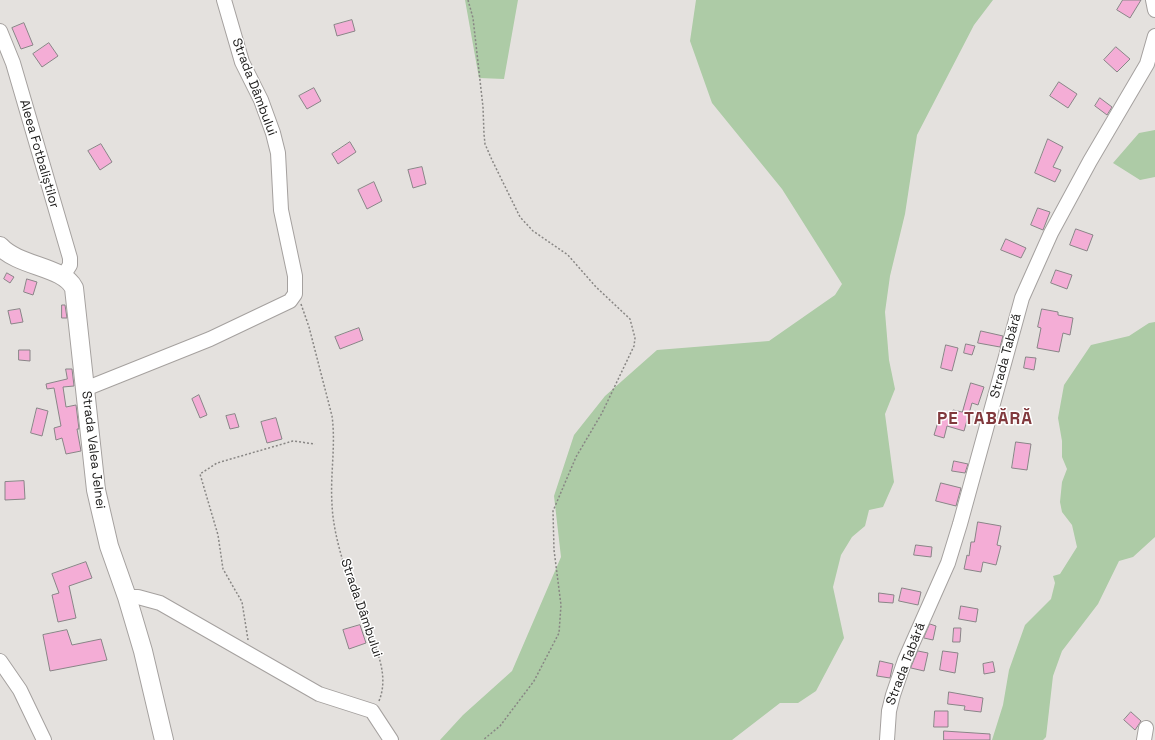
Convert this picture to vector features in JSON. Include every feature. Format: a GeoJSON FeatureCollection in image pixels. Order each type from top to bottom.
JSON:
{"type":"FeatureCollection","features":[{"type":"Feature","properties":{"kind":"main road"},"geometry":{"type":"LineString","coordinates":[[0,246],[10,255],[19,260],[63,276]]}},
{"type":"Feature","properties":{"kind":"main road","name":"Strada Valea Jelnei"},"geometry":{"type":"LineString","coordinates":[[63,276],[70,281],[76,302],[96,490],[109,546],[127,597],[143,651],[164,740]]}},
{"type":"Feature","properties":{"kind":"street","name":"Strada Dâmbului"},"geometry":{"type":"LineString","coordinates":[[224,0],[242,62],[262,100],[273,132],[278,153],[281,210],[296,276],[295,294]]}},
{"type":"Feature","properties":{"kind":"street"},"geometry":{"type":"LineString","coordinates":[[1153,0],[1155,10]]}},
{"type":"Feature","properties":{"kind":"street","name":"Aleea Fotbaliștilor"},"geometry":{"type":"LineString","coordinates":[[0,31],[13,63],[70,258],[70,266],[63,276]]}},
{"type":"Feature","properties":{"kind":"street","name":"Strada Tabără"},"geometry":{"type":"LineString","coordinates":[[887,740],[889,711],[893,695],[905,660],[948,563],[1022,298],[1051,233],[1090,161],[1146,64],[1155,36]]}},
{"type":"Feature","properties":{"kind":"street"},"geometry":{"type":"LineString","coordinates":[[85,389],[210,339],[290,301],[295,294]]}},
{"type":"Feature","properties":{"kind":"street"},"geometry":{"type":"LineString","coordinates":[[127,597],[138,597],[160,603],[320,694],[372,711],[391,740]]}},
{"type":"Feature","properties":{"kind":"street"},"geometry":{"type":"LineString","coordinates":[[0,661],[20,690],[44,740]]}},
{"type":"Feature","properties":{"kind":"path"},"geometry":{"type":"LineString","coordinates":[[468,0],[473,18],[486,144],[520,217],[534,231],[568,255],[596,287],[630,319],[635,338],[634,346],[602,413],[576,457],[553,511],[554,550],[561,605],[559,633],[534,681],[500,726],[484,740]]}},
{"type":"Feature","properties":{"kind":"path","name":"Strada Dâmbului"},"geometry":{"type":"LineString","coordinates":[[295,294],[304,310],[309,327],[327,394],[334,428],[331,481],[332,506],[340,549],[355,599],[382,670],[381,695],[372,711]]}},
{"type":"Feature","properties":{"kind":"path"},"geometry":{"type":"LineString","coordinates":[[246,652],[248,638],[242,602],[223,569],[218,535],[200,474],[217,463],[293,441],[315,444]]}},
{"type":"Feature","properties":{"kind":"green space"},"geometry":{"type":"Polygon","coordinates":[[[465,0],[518,0],[504,79],[479,78],[465,0]]]}},
{"type":"Feature","properties":{"kind":"green space"},"geometry":{"type":"Polygon","coordinates":[[[696,0],[993,0],[974,25],[917,135],[905,214],[890,276],[885,312],[889,360],[895,389],[885,414],[894,482],[883,507],[869,510],[865,526],[852,537],[841,555],[833,587],[844,638],[816,691],[798,703],[780,703],[732,740],[440,740],[463,715],[512,671],[561,557],[554,496],[574,435],[605,396],[657,350],[769,341],[835,295],[842,284],[782,189],[712,103],[690,41],[696,0]]]}},
{"type":"Feature","properties":{"kind":"green space"},"geometry":{"type":"Polygon","coordinates":[[[1155,130],[1155,177],[1140,180],[1113,163],[1139,133],[1155,130]]]}},
{"type":"Feature","properties":{"kind":"green space"},"geometry":{"type":"Polygon","coordinates":[[[1155,322],[1155,537],[1133,557],[1119,561],[1098,604],[1062,651],[1053,676],[1046,737],[1043,740],[992,740],[1003,705],[1009,670],[1025,625],[1051,599],[1055,583],[1053,576],[1060,574],[1077,547],[1072,525],[1062,512],[1060,502],[1062,482],[1067,469],[1062,457],[1062,441],[1058,418],[1064,385],[1091,345],[1129,336],[1149,323],[1155,322]]]}},
{"type":"Feature","properties":{"kind":"building"},"geometry":{"type":"Polygon","coordinates":[[[1123,0],[1141,0],[1130,18],[1117,10],[1123,0]]]}},
{"type":"Feature","properties":{"kind":"building"},"geometry":{"type":"Polygon","coordinates":[[[352,20],[355,31],[337,36],[334,25],[352,20]]]}},
{"type":"Feature","properties":{"kind":"building"},"geometry":{"type":"Polygon","coordinates":[[[24,23],[33,45],[21,49],[12,28],[24,23]]]}},
{"type":"Feature","properties":{"kind":"building"},"geometry":{"type":"Polygon","coordinates":[[[49,43],[58,56],[42,67],[33,54],[49,43]]]}},
{"type":"Feature","properties":{"kind":"building"},"geometry":{"type":"Polygon","coordinates":[[[1116,47],[1130,59],[1117,72],[1104,60],[1116,47]]]}},
{"type":"Feature","properties":{"kind":"building"},"geometry":{"type":"Polygon","coordinates":[[[1059,82],[1077,94],[1068,108],[1050,96],[1059,82]]]}},
{"type":"Feature","properties":{"kind":"building"},"geometry":{"type":"Polygon","coordinates":[[[314,88],[321,101],[307,109],[299,96],[314,88]]]}},
{"type":"Feature","properties":{"kind":"building"},"geometry":{"type":"Polygon","coordinates":[[[1100,98],[1112,107],[1107,115],[1095,106],[1100,98]]]}},
{"type":"Feature","properties":{"kind":"building"},"geometry":{"type":"Polygon","coordinates":[[[1048,139],[1063,147],[1053,167],[1061,170],[1055,182],[1035,173],[1048,139]]]}},
{"type":"Feature","properties":{"kind":"building"},"geometry":{"type":"Polygon","coordinates":[[[350,142],[356,152],[338,164],[332,154],[350,142]]]}},
{"type":"Feature","properties":{"kind":"building"},"geometry":{"type":"Polygon","coordinates":[[[101,144],[112,162],[100,170],[88,151],[101,144]]]}},
{"type":"Feature","properties":{"kind":"building"},"geometry":{"type":"Polygon","coordinates":[[[422,167],[426,184],[413,188],[408,170],[422,167]]]}},
{"type":"Feature","properties":{"kind":"building"},"geometry":{"type":"Polygon","coordinates":[[[374,182],[382,201],[367,209],[358,190],[374,182]]]}},
{"type":"Feature","properties":{"kind":"building"},"geometry":{"type":"Polygon","coordinates":[[[1038,208],[1050,212],[1043,230],[1031,225],[1038,208]]]}},
{"type":"Feature","properties":{"kind":"building"},"geometry":{"type":"Polygon","coordinates":[[[1076,229],[1093,235],[1087,251],[1070,245],[1076,229]]]}},
{"type":"Feature","properties":{"kind":"building"},"geometry":{"type":"Polygon","coordinates":[[[1006,239],[1026,248],[1021,258],[1001,250],[1006,239]]]}},
{"type":"Feature","properties":{"kind":"building"},"geometry":{"type":"Polygon","coordinates":[[[1056,270],[1072,275],[1067,289],[1051,283],[1056,270]]]}},
{"type":"Feature","properties":{"kind":"building"},"geometry":{"type":"Polygon","coordinates":[[[7,273],[14,277],[10,283],[4,279],[7,273]]]}},
{"type":"Feature","properties":{"kind":"building"},"geometry":{"type":"Polygon","coordinates":[[[27,279],[37,282],[33,295],[24,292],[27,279]]]}},
{"type":"Feature","properties":{"kind":"building"},"geometry":{"type":"Polygon","coordinates":[[[62,305],[65,305],[67,318],[62,318],[62,305]]]}},
{"type":"Feature","properties":{"kind":"building"},"geometry":{"type":"Polygon","coordinates":[[[20,309],[23,322],[11,324],[8,311],[20,309]]]}},
{"type":"Feature","properties":{"kind":"building"},"geometry":{"type":"Polygon","coordinates":[[[1042,309],[1058,312],[1058,315],[1073,318],[1070,335],[1063,333],[1059,352],[1037,348],[1041,328],[1038,327],[1042,309]]]}},
{"type":"Feature","properties":{"kind":"building"},"geometry":{"type":"Polygon","coordinates":[[[359,328],[363,340],[340,349],[335,337],[359,328]]]}},
{"type":"Feature","properties":{"kind":"building"},"geometry":{"type":"Polygon","coordinates":[[[981,331],[1003,336],[1000,347],[978,343],[981,331]]]}},
{"type":"Feature","properties":{"kind":"building"},"geometry":{"type":"Polygon","coordinates":[[[966,344],[975,346],[972,355],[964,353],[966,344]]]}},
{"type":"Feature","properties":{"kind":"building"},"geometry":{"type":"Polygon","coordinates":[[[946,345],[958,348],[952,371],[941,368],[946,345]]]}},
{"type":"Feature","properties":{"kind":"building"},"geometry":{"type":"Polygon","coordinates":[[[19,350],[30,350],[30,361],[19,360],[19,350]]]}},
{"type":"Feature","properties":{"kind":"building"},"geometry":{"type":"Polygon","coordinates":[[[1026,357],[1036,358],[1034,370],[1024,368],[1026,357]]]}},
{"type":"Feature","properties":{"kind":"building"},"geometry":{"type":"Polygon","coordinates":[[[66,369],[72,369],[74,386],[63,387],[66,407],[76,405],[79,429],[77,429],[81,451],[66,454],[62,438],[56,440],[54,428],[61,426],[54,388],[47,389],[46,384],[67,379],[66,369]]]}},
{"type":"Feature","properties":{"kind":"building"},"geometry":{"type":"Polygon","coordinates":[[[971,383],[984,387],[978,405],[972,403],[964,431],[947,426],[944,438],[934,435],[941,412],[951,415],[953,410],[962,412],[971,383]]]}},
{"type":"Feature","properties":{"kind":"building"},"geometry":{"type":"Polygon","coordinates":[[[199,395],[207,415],[200,418],[192,399],[199,395]]]}},
{"type":"Feature","properties":{"kind":"building"},"geometry":{"type":"Polygon","coordinates":[[[37,408],[48,411],[42,436],[31,433],[37,408]]]}},
{"type":"Feature","properties":{"kind":"building"},"geometry":{"type":"Polygon","coordinates":[[[235,414],[239,427],[230,429],[226,416],[235,414]]]}},
{"type":"Feature","properties":{"kind":"building"},"geometry":{"type":"Polygon","coordinates":[[[276,418],[282,439],[267,443],[261,422],[276,418]]]}},
{"type":"Feature","properties":{"kind":"building"},"geometry":{"type":"Polygon","coordinates":[[[1016,442],[1031,444],[1027,470],[1012,468],[1016,442]]]}},
{"type":"Feature","properties":{"kind":"building"},"geometry":{"type":"Polygon","coordinates":[[[954,461],[968,464],[965,473],[952,471],[954,461]]]}},
{"type":"Feature","properties":{"kind":"building"},"geometry":{"type":"Polygon","coordinates":[[[24,481],[25,499],[5,500],[5,482],[24,481]]]}},
{"type":"Feature","properties":{"kind":"building"},"geometry":{"type":"Polygon","coordinates":[[[941,483],[961,488],[956,506],[936,501],[941,483]]]}},
{"type":"Feature","properties":{"kind":"building"},"geometry":{"type":"Polygon","coordinates":[[[978,522],[1001,526],[997,545],[1001,546],[996,565],[983,562],[981,572],[964,569],[967,555],[969,556],[971,542],[974,542],[978,522]]]}},
{"type":"Feature","properties":{"kind":"building"},"geometry":{"type":"Polygon","coordinates":[[[916,545],[932,547],[931,557],[914,555],[916,545]]]}},
{"type":"Feature","properties":{"kind":"building"},"geometry":{"type":"Polygon","coordinates":[[[86,562],[92,578],[69,586],[76,618],[58,622],[52,595],[59,593],[52,574],[86,562]]]}},
{"type":"Feature","properties":{"kind":"building"},"geometry":{"type":"Polygon","coordinates":[[[902,588],[921,592],[918,605],[899,601],[902,588]]]}},
{"type":"Feature","properties":{"kind":"building"},"geometry":{"type":"Polygon","coordinates":[[[879,593],[894,595],[893,603],[879,602],[879,593]]]}},
{"type":"Feature","properties":{"kind":"building"},"geometry":{"type":"Polygon","coordinates":[[[961,606],[978,609],[976,622],[959,619],[961,606]]]}},
{"type":"Feature","properties":{"kind":"building"},"geometry":{"type":"Polygon","coordinates":[[[930,624],[936,626],[933,640],[924,638],[930,624]]]}},
{"type":"Feature","properties":{"kind":"building"},"geometry":{"type":"Polygon","coordinates":[[[360,625],[366,643],[349,649],[343,630],[360,625]]]}},
{"type":"Feature","properties":{"kind":"building"},"geometry":{"type":"Polygon","coordinates":[[[954,628],[961,628],[960,642],[953,642],[954,628]]]}},
{"type":"Feature","properties":{"kind":"building"},"geometry":{"type":"Polygon","coordinates":[[[67,630],[72,645],[101,639],[107,660],[50,671],[43,635],[67,630]]]}},
{"type":"Feature","properties":{"kind":"building"},"geometry":{"type":"Polygon","coordinates":[[[918,651],[928,653],[924,671],[911,668],[918,651]]]}},
{"type":"Feature","properties":{"kind":"building"},"geometry":{"type":"Polygon","coordinates":[[[943,651],[958,653],[955,673],[940,670],[943,651]]]}},
{"type":"Feature","properties":{"kind":"building"},"geometry":{"type":"Polygon","coordinates":[[[880,661],[893,664],[890,678],[877,676],[880,661]]]}},
{"type":"Feature","properties":{"kind":"building"},"geometry":{"type":"Polygon","coordinates":[[[993,662],[995,672],[984,674],[983,664],[993,662]]]}},
{"type":"Feature","properties":{"kind":"building"},"geometry":{"type":"Polygon","coordinates":[[[949,692],[983,698],[981,712],[964,710],[965,706],[948,704],[949,692]]]}},
{"type":"Feature","properties":{"kind":"building"},"geometry":{"type":"Polygon","coordinates":[[[935,711],[948,711],[948,727],[934,727],[935,711]]]}},
{"type":"Feature","properties":{"kind":"building"},"geometry":{"type":"Polygon","coordinates":[[[1131,712],[1141,721],[1135,730],[1124,720],[1131,712]]]}},
{"type":"Feature","properties":{"kind":"building"},"geometry":{"type":"Polygon","coordinates":[[[944,731],[990,734],[990,740],[944,740],[944,731]]]}},
{"type":"Feature","properties":{"kind":"district","name":"PE TABĂRĂ"},"geometry":{"type":"Point","coordinates":[985,419]}}]}
